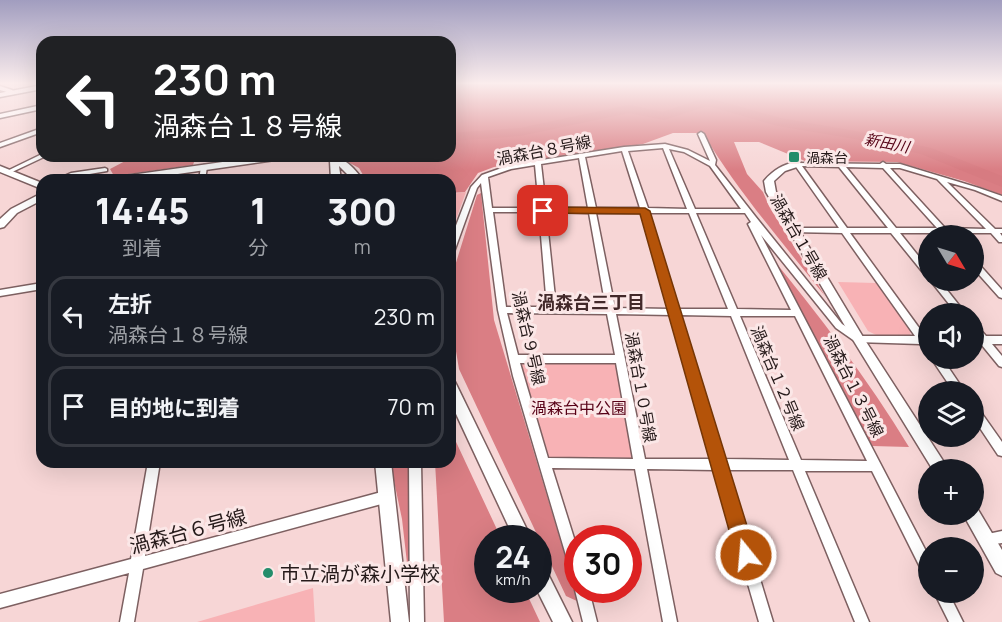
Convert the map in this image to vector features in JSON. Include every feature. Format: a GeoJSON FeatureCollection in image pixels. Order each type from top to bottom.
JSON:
{"type":"FeatureCollection","features":[{"type":"Feature","properties":{"kind":"street"},"geometry":{"type":"LineString","coordinates":[[0,116],[19,112]]}},
{"type":"Feature","properties":{"kind":"street"},"geometry":{"type":"LineString","coordinates":[[0,146],[36,132]]}},
{"type":"Feature","properties":{"kind":"street"},"geometry":{"type":"LineString","coordinates":[[701,134],[713,160],[712,165]]}},
{"type":"Feature","properties":{"kind":"street","name":"渦森台８号線"},"geometry":{"type":"LineString","coordinates":[[456,236],[474,187],[484,176],[510,167],[624,149],[665,146],[686,151],[712,165],[749,215],[839,326],[859,340]]}},
{"type":"Feature","properties":{"kind":"street","name":"渦森台１２号線"},"geometry":{"type":"LineString","coordinates":[[665,146],[862,622]]}},
{"type":"Feature","properties":{"kind":"street"},"geometry":{"type":"LineString","coordinates":[[624,149],[645,211],[672,310],[766,622]]}},
{"type":"Feature","properties":{"kind":"street","name":"渦森台１０号線"},"geometry":{"type":"LineString","coordinates":[[582,156],[670,622]]}},
{"type":"Feature","properties":{"kind":"street"},"geometry":{"type":"LineString","coordinates":[[4,170],[36,159]]}},
{"type":"Feature","properties":{"kind":"street"},"geometry":{"type":"LineString","coordinates":[[157,174],[239,162]]}},
{"type":"Feature","properties":{"kind":"street"},"geometry":{"type":"LineString","coordinates":[[340,162],[353,174]]}},
{"type":"Feature","properties":{"kind":"street"},"geometry":{"type":"LineString","coordinates":[[538,163],[552,310]]}},
{"type":"Feature","properties":{"kind":"street"},"geometry":{"type":"LineString","coordinates":[[797,164],[918,331]]}},
{"type":"Feature","properties":{"kind":"street","name":"渦森台１号線"},"geometry":{"type":"LineString","coordinates":[[935,459],[859,340],[771,192],[769,181],[782,168],[797,164],[883,164],[900,166],[939,177],[1002,199]]}},
{"type":"Feature","properties":{"kind":"street"},"geometry":{"type":"LineString","coordinates":[[840,164],[918,261]]}},
{"type":"Feature","properties":{"kind":"street"},"geometry":{"type":"LineString","coordinates":[[883,164],[938,225]]}},
{"type":"Feature","properties":{"kind":"street"},"geometry":{"type":"LineString","coordinates":[[203,174],[204,167]]}},
{"type":"Feature","properties":{"kind":"street"},"geometry":{"type":"LineString","coordinates":[[4,170],[36,183]]}},
{"type":"Feature","properties":{"kind":"street"},"geometry":{"type":"LineString","coordinates":[[78,174],[105,170]]}},
{"type":"Feature","properties":{"kind":"street","name":"渦森台９号線"},"geometry":{"type":"LineString","coordinates":[[484,176],[502,310],[514,359],[564,527]]}},
{"type":"Feature","properties":{"kind":"street"},"geometry":{"type":"LineString","coordinates":[[939,177],[1002,240]]}},
{"type":"Feature","properties":{"kind":"street"},"geometry":{"type":"LineString","coordinates":[[0,225],[14,211],[36,199]]}},
{"type":"Feature","properties":{"kind":"street"},"geometry":{"type":"LineString","coordinates":[[489,210],[693,211],[749,215]]}},
{"type":"Feature","properties":{"kind":"street","name":"渦森台１３号線"},"geometry":{"type":"LineString","coordinates":[[749,215],[752,226],[796,313],[918,549]]}},
{"type":"Feature","properties":{"kind":"street"},"geometry":{"type":"LineString","coordinates":[[794,230],[918,232]]}},
{"type":"Feature","properties":{"kind":"street"},"geometry":{"type":"LineString","coordinates":[[984,231],[1002,231]]}},
{"type":"Feature","properties":{"kind":"street"},"geometry":{"type":"LineString","coordinates":[[984,275],[1002,295]]}},
{"type":"Feature","properties":{"kind":"street"},"geometry":{"type":"LineString","coordinates":[[0,293],[36,287]]}},
{"type":"Feature","properties":{"kind":"street"},"geometry":{"type":"LineString","coordinates":[[943,291],[953,303]]}},
{"type":"Feature","properties":{"kind":"street"},"geometry":{"type":"LineString","coordinates":[[502,310],[796,313]]}},
{"type":"Feature","properties":{"kind":"street"},"geometry":{"type":"LineString","coordinates":[[859,340],[918,342]]}},
{"type":"Feature","properties":{"kind":"street"},"geometry":{"type":"LineString","coordinates":[[984,340],[1002,340]]}},
{"type":"Feature","properties":{"kind":"street"},"geometry":{"type":"LineString","coordinates":[[984,345],[1002,363]]}},
{"type":"Feature","properties":{"kind":"street"},"geometry":{"type":"LineString","coordinates":[[514,359],[620,359]]}},
{"type":"Feature","properties":{"kind":"street"},"geometry":{"type":"LineString","coordinates":[[456,398],[517,525]]}},
{"type":"Feature","properties":{"kind":"street"},"geometry":{"type":"LineString","coordinates":[[984,425],[1002,451]]}},
{"type":"Feature","properties":{"kind":"street"},"geometry":{"type":"LineString","coordinates":[[545,463],[875,466]]}},
{"type":"Feature","properties":{"kind":"street"},"geometry":{"type":"LineString","coordinates":[[127,622],[153,468]]}},
{"type":"Feature","properties":{"kind":"street"},"geometry":{"type":"LineString","coordinates":[[383,468],[400,622]]}},
{"type":"Feature","properties":{"kind":"street"},"geometry":{"type":"LineString","coordinates":[[415,468],[417,622]]}},
{"type":"Feature","properties":{"kind":"street","name":"渦森台６号線"},"geometry":{"type":"LineString","coordinates":[[0,601],[385,497]]}},
{"type":"Feature","properties":{"kind":"street"},"geometry":{"type":"LineString","coordinates":[[982,525],[994,538],[1002,567]]}},
{"type":"Feature","properties":{"kind":"street"},"geometry":{"type":"LineString","coordinates":[[552,600],[563,622]]}},
{"type":"Feature","properties":{"kind":"street"},"geometry":{"type":"LineString","coordinates":[[585,603],[590,622]]}},
{"type":"Feature","properties":{"kind":"street"},"geometry":{"type":"LineString","coordinates":[[947,603],[957,622]]}},
{"type":"Feature","properties":{"kind":"green space"},"geometry":{"type":"Polygon","coordinates":[[[466,192],[456,220],[456,193],[466,192]]]}},
{"type":"Feature","properties":{"kind":"green space"},"geometry":{"type":"Polygon","coordinates":[[[838,282],[876,283],[911,331],[910,335],[876,335],[868,331],[838,282]]]}},
{"type":"Feature","properties":{"kind":"green space","name":"渦森台中公園"},"geometry":{"type":"Polygon","coordinates":[[[616,363],[633,458],[549,457],[521,364],[616,363]]]}},
{"type":"Feature","properties":{"kind":"green space"},"geometry":{"type":"Polygon","coordinates":[[[313,588],[315,622],[197,622],[313,588]]]}},
{"type":"Feature","properties":{"kind":"shaded area"},"geometry":{"type":"Polygon","coordinates":[[[456,112],[1002,112],[1002,195],[964,181],[897,162],[805,161],[759,142],[734,142],[747,174],[763,192],[770,208],[825,296],[746,197],[703,133],[673,133],[643,144],[494,167],[478,173],[465,192],[456,193],[456,174],[362,174],[359,168],[348,162],[456,162],[456,112]]]}},
{"type":"Feature","properties":{"kind":"shaded area"},"geometry":{"type":"Polygon","coordinates":[[[123,162],[194,162],[193,165],[128,174],[113,174],[110,169],[123,162]]]}},
{"type":"Feature","properties":{"kind":"shaded area"},"geometry":{"type":"Polygon","coordinates":[[[481,193],[494,320],[564,552],[564,592],[552,566],[552,525],[533,525],[459,369],[456,351],[456,263],[477,195],[481,193]]]}},
{"type":"Feature","properties":{"kind":"shaded area"},"geometry":{"type":"Polygon","coordinates":[[[763,247],[839,344],[909,447],[872,446],[763,247]]]}},
{"type":"Feature","properties":{"kind":"shaded area"},"geometry":{"type":"Polygon","coordinates":[[[456,442],[495,525],[474,525],[474,603],[531,603],[540,622],[444,622],[435,468],[456,468],[456,442]]]}},
{"type":"Feature","properties":{"kind":"shaded area"},"geometry":{"type":"Polygon","coordinates":[[[391,468],[408,468],[412,607],[402,519],[391,468]]]}},
{"type":"Feature","properties":{"kind":"waterway","name":"新田川"},"geometry":{"type":"LineString","coordinates":[[456,137],[520,132],[615,112]]}},
{"type":"Feature","properties":{"kind":"waterway","name":"新田川"},"geometry":{"type":"LineString","coordinates":[[644,112],[664,116],[676,112]]}},
{"type":"Feature","properties":{"kind":"waterway","name":"新田川"},"geometry":{"type":"LineString","coordinates":[[743,112],[778,122],[855,135],[926,151],[1002,182]]}},
{"type":"Feature","properties":{"kind":"place","name":"渦森台"},"geometry":{"type":"Point","coordinates":[794,157]}},
{"type":"Feature","properties":{"kind":"place","name":"市立渦が森小学校"},"geometry":{"type":"Point","coordinates":[268,573]}},
{"type":"Feature","properties":{"kind":"district","name":"渦森台三丁目"},"geometry":{"type":"Point","coordinates":[591,302]}},
{"type":"Feature","properties":{"kind":"route"},"geometry":{"type":"LineString","coordinates":[[543,211],[645,211],[672,310],[746,555]]}}]}
